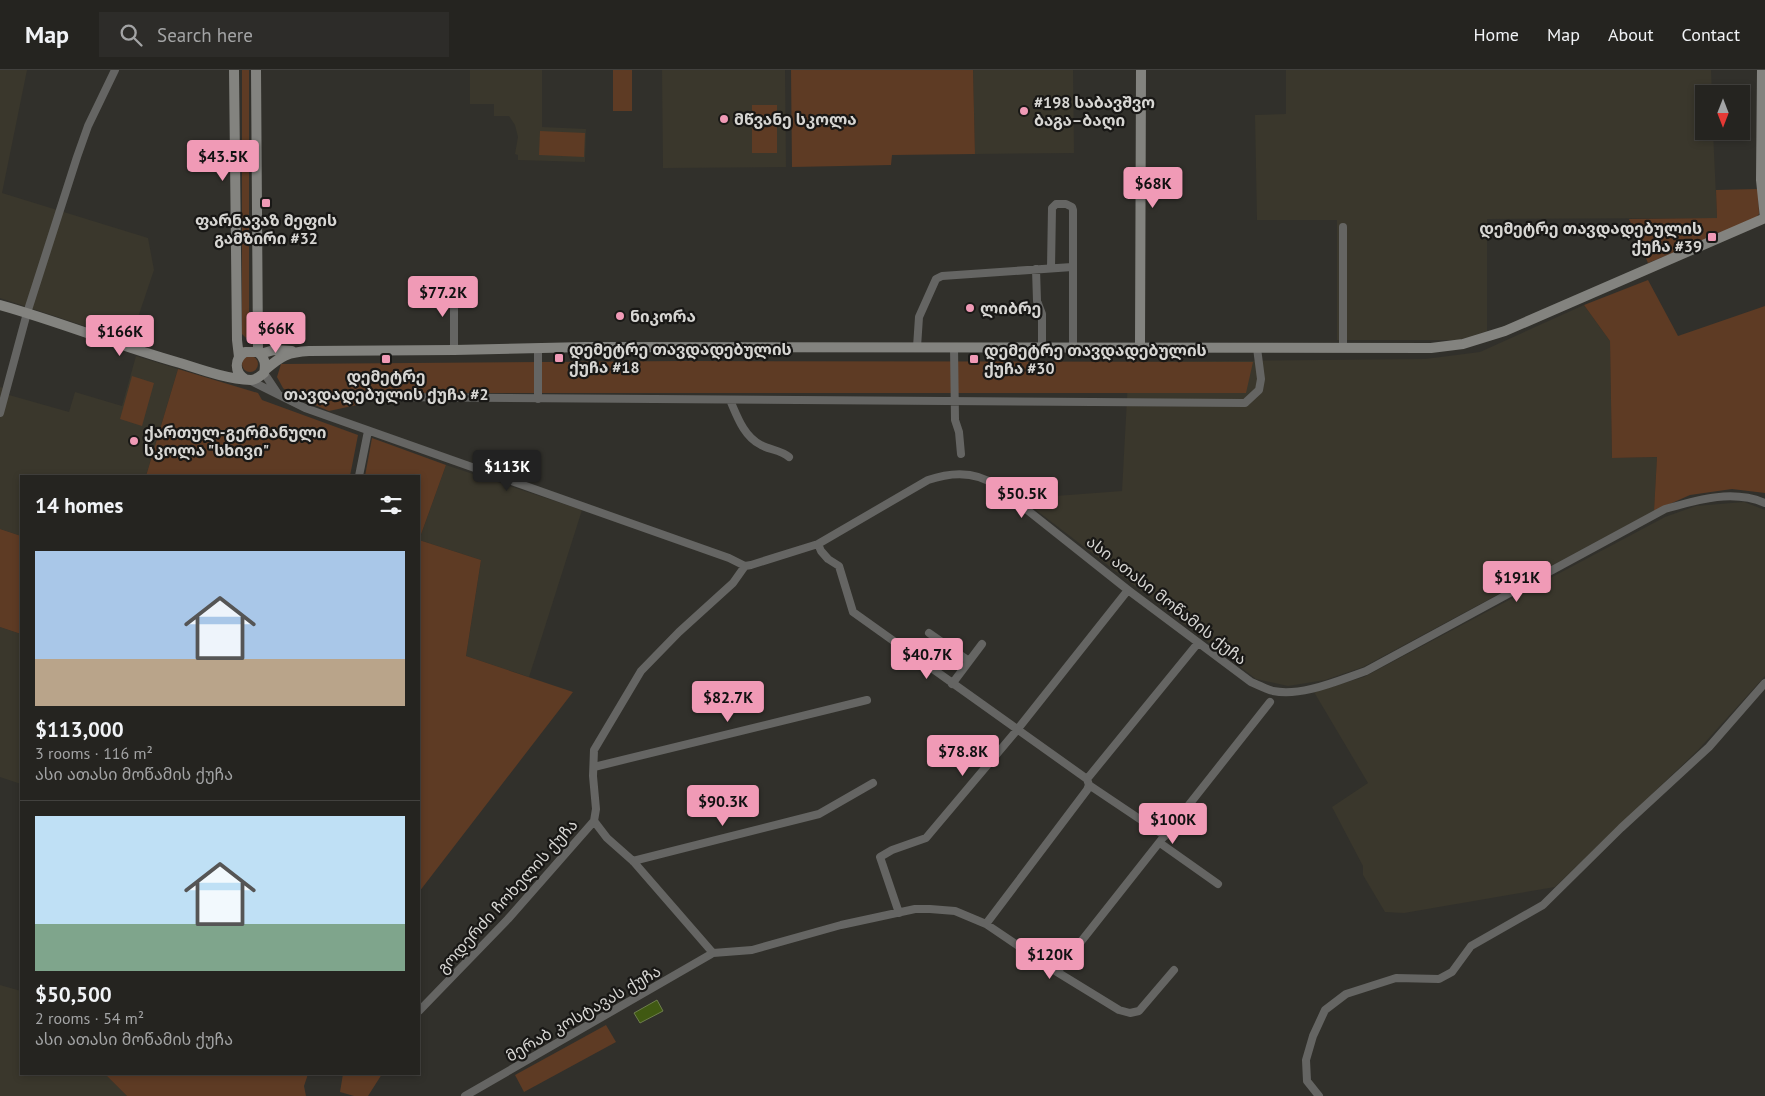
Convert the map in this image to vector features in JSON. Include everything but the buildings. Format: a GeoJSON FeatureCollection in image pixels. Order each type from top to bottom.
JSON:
{"type":"FeatureCollection","features":[{"type":"Feature","properties":{"kind":"main road"},"geometry":{"type":"LineString","coordinates":[[234,70],[238,373],[247,379]]}},
{"type":"Feature","properties":{"kind":"main road"},"geometry":{"type":"LineString","coordinates":[[256,70],[256,330],[259,353],[265,364],[264,371]]}},
{"type":"Feature","properties":{"kind":"main road"},"geometry":{"type":"LineString","coordinates":[[1140,347],[1141,70]]}},
{"type":"Feature","properties":{"kind":"main road"},"geometry":{"type":"LineString","coordinates":[[221,376],[245,352],[259,353],[274,350],[917,347],[1425,348],[1463,344],[1484,339],[1765,218],[1762,180],[1762,70]]}},
{"type":"Feature","properties":{"kind":"main road"},"geometry":{"type":"LineString","coordinates":[[0,305],[221,376],[247,379],[257,378],[274,362],[293,351]]}},
{"type":"Feature","properties":{"kind":"main road"},"geometry":{"type":"LineString","coordinates":[[256,330],[261,339],[274,350]]}},
{"type":"Feature","properties":{"kind":"street"},"geometry":{"type":"LineString","coordinates":[[0,413],[27,313],[77,157],[88,126],[115,70]]}},
{"type":"Feature","properties":{"kind":"street"},"geometry":{"type":"LineString","coordinates":[[1051,268],[1052,206],[1056,204],[1068,205],[1073,210],[1073,347]]}},
{"type":"Feature","properties":{"kind":"street"},"geometry":{"type":"LineString","coordinates":[[1343,227],[1344,348]]}},
{"type":"Feature","properties":{"kind":"street"},"geometry":{"type":"LineString","coordinates":[[917,347],[919,317],[936,279],[942,276],[1072,267]]}},
{"type":"Feature","properties":{"kind":"street"},"geometry":{"type":"LineString","coordinates":[[1036,269],[1037,301],[1042,314],[1042,347]]}},
{"type":"Feature","properties":{"kind":"street"},"geometry":{"type":"LineString","coordinates":[[454,287],[454,350]]}},
{"type":"Feature","properties":{"kind":"street"},"geometry":{"type":"LineString","coordinates":[[954,347],[955,424],[959,432],[961,454]]}},
{"type":"Feature","properties":{"kind":"street"},"geometry":{"type":"LineString","coordinates":[[538,348],[538,399]]}},
{"type":"Feature","properties":{"kind":"street"},"geometry":{"type":"LineString","coordinates":[[381,397],[1245,403],[1259,390],[1261,379],[1258,348]]}},
{"type":"Feature","properties":{"kind":"street"},"geometry":{"type":"LineString","coordinates":[[264,371],[278,394]]}},
{"type":"Feature","properties":{"kind":"street"},"geometry":{"type":"LineString","coordinates":[[247,379],[305,408],[721,555],[745,566],[733,583],[679,632],[641,671],[594,750],[593,776],[596,809],[594,821],[607,838],[633,861],[713,953],[752,950],[841,925],[915,909],[930,908],[955,912],[986,924],[1057,972],[1119,1010],[1130,1014],[1139,1011],[1174,970]]}},
{"type":"Feature","properties":{"kind":"street"},"geometry":{"type":"LineString","coordinates":[[730,400],[742,425],[753,440],[761,446],[784,453],[790,457]]}},
{"type":"Feature","properties":{"kind":"street"},"geometry":{"type":"LineString","coordinates":[[358,475],[368,431]]}},
{"type":"Feature","properties":{"kind":"street","name":"ასი ათასი მოწამის ქუჩა"},"geometry":{"type":"LineString","coordinates":[[745,566],[758,564],[818,544],[928,480],[956,473],[974,475],[997,486],[1128,590],[1251,682],[1273,690],[1299,690],[1319,687],[1366,672],[1664,509],[1702,499],[1730,496],[1752,497],[1765,502]]}},
{"type":"Feature","properties":{"kind":"street"},"geometry":{"type":"LineString","coordinates":[[818,544],[828,559],[839,566],[852,612],[1088,782],[1218,884]]}},
{"type":"Feature","properties":{"kind":"street"},"geometry":{"type":"LineString","coordinates":[[899,913],[880,857],[892,850],[926,838],[1016,730],[1128,590]]}},
{"type":"Feature","properties":{"kind":"street"},"geometry":{"type":"LineString","coordinates":[[929,633],[969,661]]}},
{"type":"Feature","properties":{"kind":"street"},"geometry":{"type":"LineString","coordinates":[[986,924],[1087,790],[1088,782],[1198,643]]}},
{"type":"Feature","properties":{"kind":"street"},"geometry":{"type":"LineString","coordinates":[[952,684],[982,644]]}},
{"type":"Feature","properties":{"kind":"street"},"geometry":{"type":"LineString","coordinates":[[1319,1096],[1307,1081],[1306,1060],[1326,1010],[1346,994],[1396,978],[1439,980],[1452,972],[1471,946],[1543,905],[1620,828],[1708,747],[1765,683]]}},
{"type":"Feature","properties":{"kind":"street"},"geometry":{"type":"LineString","coordinates":[[594,767],[867,700]]}},
{"type":"Feature","properties":{"kind":"street"},"geometry":{"type":"LineString","coordinates":[[1057,972],[1270,702]]}},
{"type":"Feature","properties":{"kind":"street"},"geometry":{"type":"LineString","coordinates":[[633,861],[819,814],[873,783]]}},
{"type":"Feature","properties":{"kind":"street","name":"გოდერძი ჩოხელის ქუჩა"},"geometry":{"type":"LineString","coordinates":[[420,1010],[508,919],[594,821]]}},
{"type":"Feature","properties":{"kind":"street","name":"მერაბ კოსტავას ქუჩა"},"geometry":{"type":"LineString","coordinates":[[465,1096],[713,953]]}},
{"type":"Feature","properties":{"kind":"shaded area"},"geometry":{"type":"Polygon","coordinates":[[[0,70],[27,70],[2,193],[148,238],[154,270],[130,341],[0,298],[0,70]]]}},
{"type":"Feature","properties":{"kind":"shaded area"},"geometry":{"type":"Polygon","coordinates":[[[242,70],[249,70],[249,334],[246,338],[242,334],[242,70]]]}},
{"type":"Feature","properties":{"kind":"shaded area"},"geometry":{"type":"Polygon","coordinates":[[[470,70],[542,70],[542,127],[586,129],[585,162],[518,160],[518,155],[515,154],[518,137],[515,125],[509,116],[494,116],[494,104],[470,104],[470,70]]]}},
{"type":"Feature","properties":{"kind":"shaded area"},"geometry":{"type":"Polygon","coordinates":[[[613,70],[632,70],[632,111],[613,111],[613,70]]]}},
{"type":"Feature","properties":{"kind":"shaded area","name":"მწვანე სკოლა"},"geometry":{"type":"Polygon","coordinates":[[[662,70],[785,70],[786,167],[663,168],[662,70]]]}},
{"type":"Feature","properties":{"kind":"shaded area"},"geometry":{"type":"Polygon","coordinates":[[[791,70],[973,70],[975,154],[892,155],[891,165],[792,167],[791,70]]]}},
{"type":"Feature","properties":{"kind":"shaded area","name":"#198 საბავშვო ბაგა–ბაღი"},"geometry":{"type":"Polygon","coordinates":[[[973,70],[1073,70],[1074,153],[975,154],[973,70]]]}},
{"type":"Feature","properties":{"kind":"shaded area"},"geometry":{"type":"Polygon","coordinates":[[[1286,70],[1711,70],[1712,85],[1695,85],[1695,140],[1713,140],[1717,218],[1487,219],[1487,331],[1460,340],[1337,340],[1337,220],[1257,220],[1255,115],[1286,114],[1286,70]]]}},
{"type":"Feature","properties":{"kind":"shaded area"},"geometry":{"type":"Polygon","coordinates":[[[752,105],[777,105],[777,153],[752,153],[752,105]]]}},
{"type":"Feature","properties":{"kind":"shaded area"},"geometry":{"type":"Polygon","coordinates":[[[540,131],[585,133],[584,157],[539,155],[540,131]]]}},
{"type":"Feature","properties":{"kind":"shaded area"},"geometry":{"type":"Polygon","coordinates":[[[1758,189],[1759,214],[1754,220],[1648,263],[1629,219],[1717,218],[1716,190],[1758,189]]]}},
{"type":"Feature","properties":{"kind":"shaded area"},"geometry":{"type":"Polygon","coordinates":[[[1648,280],[1678,336],[1765,306],[1765,493],[1732,489],[1690,495],[1654,511],[1657,457],[1612,458],[1610,341],[1584,305],[1648,280]]]}},
{"type":"Feature","properties":{"kind":"shaded area"},"geometry":{"type":"Polygon","coordinates":[[[1584,305],[1610,341],[1612,458],[1657,457],[1654,511],[1363,667],[1325,680],[1288,686],[1256,679],[1036,510],[1029,498],[1122,491],[1129,362],[1425,359],[1480,352],[1584,305]]]}},
{"type":"Feature","properties":{"kind":"shaded area"},"geometry":{"type":"Polygon","coordinates":[[[136,356],[178,369],[146,475],[20,475],[20,536],[0,529],[0,387],[3,388],[2,393],[69,412],[75,392],[122,406],[136,356]]]}},
{"type":"Feature","properties":{"kind":"shaded area"},"geometry":{"type":"Polygon","coordinates":[[[250,356],[256,358],[258,364],[256,370],[250,372],[244,370],[242,364],[244,358],[250,356]]]}},
{"type":"Feature","properties":{"kind":"shaded area"},"geometry":{"type":"Polygon","coordinates":[[[684,361],[1253,362],[1246,393],[377,393],[357,405],[329,411],[291,395],[283,388],[277,377],[281,364],[684,361]]]}},
{"type":"Feature","properties":{"kind":"shaded area"},"geometry":{"type":"Polygon","coordinates":[[[178,369],[258,393],[262,400],[358,435],[350,475],[146,475],[178,369]]]}},
{"type":"Feature","properties":{"kind":"shaded area"},"geometry":{"type":"Polygon","coordinates":[[[132,376],[154,383],[142,426],[120,419],[132,376]]]}},
{"type":"Feature","properties":{"kind":"shaded area"},"geometry":{"type":"Polygon","coordinates":[[[372,438],[446,465],[420,537],[420,475],[365,475],[372,438]]]}},
{"type":"Feature","properties":{"kind":"shaded area"},"geometry":{"type":"Polygon","coordinates":[[[446,465],[582,510],[529,677],[466,656],[481,560],[420,540],[446,465]]]}},
{"type":"Feature","properties":{"kind":"shaded area"},"geometry":{"type":"Polygon","coordinates":[[[1744,502],[1765,510],[1765,676],[1699,749],[1555,887],[1404,913],[1385,912],[1363,875],[1363,866],[1332,807],[1368,783],[1314,692],[1364,677],[1665,517],[1696,506],[1744,502]]]}},
{"type":"Feature","properties":{"kind":"shaded area"},"geometry":{"type":"Polygon","coordinates":[[[0,529],[20,536],[20,634],[0,627],[0,529]]]}},
{"type":"Feature","properties":{"kind":"shaded area"},"geometry":{"type":"Polygon","coordinates":[[[420,540],[481,560],[466,656],[573,692],[420,891],[420,540]]]}},
{"type":"Feature","properties":{"kind":"shaded area"},"geometry":{"type":"Polygon","coordinates":[[[0,627],[20,634],[20,784],[0,777],[0,627]]]}},
{"type":"Feature","properties":{"kind":"shaded area"},"geometry":{"type":"Polygon","coordinates":[[[0,985],[20,991],[20,1075],[106,1075],[127,1096],[0,1096],[0,985]]]}},
{"type":"Feature","properties":{"kind":"shaded area"},"geometry":{"type":"Polygon","coordinates":[[[657,1000],[663,1011],[640,1023],[634,1013],[657,1000]]]}},
{"type":"Feature","properties":{"kind":"shaded area"},"geometry":{"type":"Polygon","coordinates":[[[606,1025],[616,1042],[524,1092],[515,1075],[606,1025]]]}},
{"type":"Feature","properties":{"kind":"shaded area"},"geometry":{"type":"Polygon","coordinates":[[[106,1075],[308,1075],[304,1086],[306,1096],[127,1096],[106,1075]]]}},
{"type":"Feature","properties":{"kind":"shaded area"},"geometry":{"type":"Polygon","coordinates":[[[343,1075],[381,1075],[368,1096],[354,1096],[340,1092],[343,1075]]]}},
{"type":"Feature","properties":{"kind":"place","name":"#198 საბავშვო ბაგა–ბაღი"},"geometry":{"type":"Point","coordinates":[1024,111]}},
{"type":"Feature","properties":{"kind":"place","name":"მწვანე სკოლა"},"geometry":{"type":"Point","coordinates":[724,119]}},
{"type":"Feature","properties":{"kind":"place","name":"ფარნავაზ მეფის გამზირი #32"},"geometry":{"type":"Point","coordinates":[266,203]}},
{"type":"Feature","properties":{"kind":"place","name":"დემეტრე თავდადებულის ქუჩა #39"},"geometry":{"type":"Point","coordinates":[1712,237]}},
{"type":"Feature","properties":{"kind":"place","name":"ლიბრე"},"geometry":{"type":"Point","coordinates":[970,308]}},
{"type":"Feature","properties":{"kind":"place","name":"ნიკორა"},"geometry":{"type":"Point","coordinates":[620,316]}},
{"type":"Feature","properties":{"kind":"place","name":"დემეტრე თავდადებულის ქუჩა #18"},"geometry":{"type":"Point","coordinates":[559,358]}},
{"type":"Feature","properties":{"kind":"place","name":"დემეტრე თავდადებულის ქუჩა #2"},"geometry":{"type":"Point","coordinates":[386,359]}},
{"type":"Feature","properties":{"kind":"place","name":"დემეტრე თავდადებულის ქუჩა #30"},"geometry":{"type":"Point","coordinates":[974,359]}},
{"type":"Feature","properties":{"kind":"place","name":"ქართულ-გერმანული სკოლა \"სხივი\""},"geometry":{"type":"Point","coordinates":[134,441]}}]}
